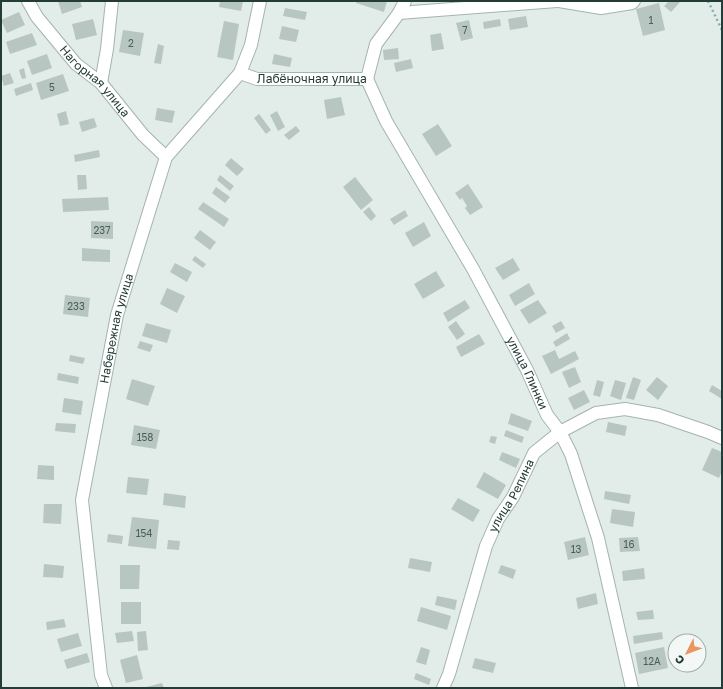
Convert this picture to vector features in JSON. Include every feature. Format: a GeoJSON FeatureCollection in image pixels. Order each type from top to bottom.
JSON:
{"type":"FeatureCollection","features":[{"type":"Feature","properties":{"kind":"street","name":"Нагорная улица"},"geometry":{"type":"LineString","coordinates":[[28,1],[37,18],[76,64],[101,83],[143,135],[166,156]]}},
{"type":"Feature","properties":{"kind":"street"},"geometry":{"type":"LineString","coordinates":[[101,83],[107,48],[112,1]]}},
{"type":"Feature","properties":{"kind":"street","name":"Набережная улица"},"geometry":{"type":"LineString","coordinates":[[106,688],[100,675],[82,500],[117,315],[166,156],[240,73],[251,45],[260,1]]}},
{"type":"Feature","properties":{"kind":"street"},"geometry":{"type":"LineString","coordinates":[[399,13],[405,1]]}},
{"type":"Feature","properties":{"kind":"street"},"geometry":{"type":"LineString","coordinates":[[399,13],[558,1],[601,8],[632,3],[634,1]]}},
{"type":"Feature","properties":{"kind":"street","name":"Лабёночная улица"},"geometry":{"type":"LineString","coordinates":[[240,73],[257,79],[367,79],[376,44],[399,13]]}},
{"type":"Feature","properties":{"kind":"street","name":"улица Глинки"},"geometry":{"type":"LineString","coordinates":[[367,79],[386,121],[472,269],[527,370],[548,415],[560,432],[571,454],[598,538],[632,688]]}},
{"type":"Feature","properties":{"kind":"street","name":"улица Репина"},"geometry":{"type":"LineString","coordinates":[[443,688],[449,674],[486,546],[498,519],[513,497],[534,453],[560,432],[596,413],[625,409],[658,415],[722,438]]}},
{"type":"Feature","properties":{"kind":"path"},"geometry":{"type":"LineString","coordinates":[[708,1],[722,30]]}},
{"type":"Feature","properties":{"kind":"building"},"geometry":{"type":"Polygon","coordinates":[[[58,1],[80,1],[82,7],[62,14],[58,1]]]}},
{"type":"Feature","properties":{"kind":"building"},"geometry":{"type":"Polygon","coordinates":[[[220,1],[243,1],[241,11],[219,7],[220,1]]]}},
{"type":"Feature","properties":{"kind":"building"},"geometry":{"type":"Polygon","coordinates":[[[357,1],[387,1],[384,12],[356,3],[357,1]]]}},
{"type":"Feature","properties":{"kind":"building"},"geometry":{"type":"Polygon","coordinates":[[[669,1],[681,1],[671,12],[664,6],[669,1]]]}},
{"type":"Feature","properties":{"kind":"building"},"geometry":{"type":"Polygon","coordinates":[[[659,3],[665,30],[643,36],[636,9],[659,3]]]}},
{"type":"Feature","properties":{"kind":"building"},"geometry":{"type":"Polygon","coordinates":[[[285,8],[307,12],[305,20],[283,16],[285,8]]]}},
{"type":"Feature","properties":{"kind":"building"},"geometry":{"type":"Polygon","coordinates":[[[19,12],[25,25],[7,33],[1,20],[19,12]]]}},
{"type":"Feature","properties":{"kind":"building"},"geometry":{"type":"Polygon","coordinates":[[[526,16],[528,27],[510,30],[508,19],[526,16]]]}},
{"type":"Feature","properties":{"kind":"building"},"geometry":{"type":"Polygon","coordinates":[[[93,19],[97,35],[76,40],[72,24],[93,19]]]}},
{"type":"Feature","properties":{"kind":"building"},"geometry":{"type":"Polygon","coordinates":[[[500,19],[501,26],[484,29],[483,22],[500,19]]]}},
{"type":"Feature","properties":{"kind":"building"},"geometry":{"type":"Polygon","coordinates":[[[469,20],[473,38],[461,41],[456,23],[469,20]]]}},
{"type":"Feature","properties":{"kind":"building"},"geometry":{"type":"Polygon","coordinates":[[[224,21],[239,24],[233,60],[217,57],[224,21]]]}},
{"type":"Feature","properties":{"kind":"building"},"geometry":{"type":"Polygon","coordinates":[[[282,26],[299,30],[296,42],[279,39],[282,26]]]}},
{"type":"Feature","properties":{"kind":"building"},"geometry":{"type":"Polygon","coordinates":[[[123,30],[144,33],[140,56],[119,52],[123,30]]]}},
{"type":"Feature","properties":{"kind":"building"},"geometry":{"type":"Polygon","coordinates":[[[32,33],[37,45],[10,54],[6,42],[32,33]]]}},
{"type":"Feature","properties":{"kind":"building"},"geometry":{"type":"Polygon","coordinates":[[[441,33],[444,49],[432,51],[430,35],[441,33]]]}},
{"type":"Feature","properties":{"kind":"building"},"geometry":{"type":"Polygon","coordinates":[[[158,44],[164,46],[161,64],[154,63],[158,44]]]}},
{"type":"Feature","properties":{"kind":"building"},"geometry":{"type":"Polygon","coordinates":[[[398,48],[399,59],[384,60],[383,50],[398,48]]]}},
{"type":"Feature","properties":{"kind":"building"},"geometry":{"type":"Polygon","coordinates":[[[47,54],[52,68],[32,75],[27,61],[47,54]]]}},
{"type":"Feature","properties":{"kind":"building"},"geometry":{"type":"Polygon","coordinates":[[[274,54],[292,58],[290,67],[272,64],[274,54]]]}},
{"type":"Feature","properties":{"kind":"building"},"geometry":{"type":"Polygon","coordinates":[[[411,59],[413,68],[396,72],[394,63],[411,59]]]}},
{"type":"Feature","properties":{"kind":"building"},"geometry":{"type":"Polygon","coordinates":[[[24,68],[26,78],[22,79],[19,70],[24,68]]]}},
{"type":"Feature","properties":{"kind":"building"},"geometry":{"type":"Polygon","coordinates":[[[10,73],[14,83],[4,86],[1,76],[10,73]]]}},
{"type":"Feature","properties":{"kind":"building"},"geometry":{"type":"Polygon","coordinates":[[[63,74],[69,91],[41,100],[36,83],[63,74]]]}},
{"type":"Feature","properties":{"kind":"building"},"geometry":{"type":"Polygon","coordinates":[[[31,83],[33,90],[16,96],[14,89],[31,83]]]}},
{"type":"Feature","properties":{"kind":"building"},"geometry":{"type":"Polygon","coordinates":[[[341,97],[345,115],[327,119],[324,100],[341,97]]]}},
{"type":"Feature","properties":{"kind":"building"},"geometry":{"type":"Polygon","coordinates":[[[157,108],[175,111],[172,123],[155,120],[157,108]]]}},
{"type":"Feature","properties":{"kind":"building"},"geometry":{"type":"Polygon","coordinates":[[[66,111],[69,124],[60,126],[57,114],[66,111]]]}},
{"type":"Feature","properties":{"kind":"building"},"geometry":{"type":"Polygon","coordinates":[[[277,111],[285,127],[278,131],[270,115],[277,111]]]}},
{"type":"Feature","properties":{"kind":"building"},"geometry":{"type":"Polygon","coordinates":[[[259,114],[271,130],[266,134],[254,118],[259,114]]]}},
{"type":"Feature","properties":{"kind":"building"},"geometry":{"type":"Polygon","coordinates":[[[94,118],[97,127],[82,132],[79,122],[94,118]]]}},
{"type":"Feature","properties":{"kind":"building"},"geometry":{"type":"Polygon","coordinates":[[[438,124],[452,146],[436,156],[422,134],[438,124]]]}},
{"type":"Feature","properties":{"kind":"building"},"geometry":{"type":"Polygon","coordinates":[[[296,126],[300,131],[289,140],[284,135],[296,126]]]}},
{"type":"Feature","properties":{"kind":"building"},"geometry":{"type":"Polygon","coordinates":[[[99,150],[100,157],[75,162],[74,155],[99,150]]]}},
{"type":"Feature","properties":{"kind":"building"},"geometry":{"type":"Polygon","coordinates":[[[231,158],[244,169],[237,176],[225,165],[231,158]]]}},
{"type":"Feature","properties":{"kind":"building"},"geometry":{"type":"Polygon","coordinates":[[[77,175],[86,175],[87,189],[78,190],[77,175]]]}},
{"type":"Feature","properties":{"kind":"building"},"geometry":{"type":"Polygon","coordinates":[[[220,175],[234,186],[230,191],[217,180],[220,175]]]}},
{"type":"Feature","properties":{"kind":"building"},"geometry":{"type":"Polygon","coordinates":[[[355,177],[373,200],[361,210],[343,187],[355,177]]]}},
{"type":"Feature","properties":{"kind":"building"},"geometry":{"type":"Polygon","coordinates":[[[468,184],[483,207],[470,215],[465,208],[467,206],[462,198],[460,200],[455,193],[468,184]]]}},
{"type":"Feature","properties":{"kind":"building"},"geometry":{"type":"Polygon","coordinates":[[[216,187],[230,197],[225,203],[212,193],[216,187]]]}},
{"type":"Feature","properties":{"kind":"building"},"geometry":{"type":"Polygon","coordinates":[[[108,197],[109,210],[63,212],[62,199],[108,197]]]}},
{"type":"Feature","properties":{"kind":"building"},"geometry":{"type":"Polygon","coordinates":[[[203,202],[229,219],[224,227],[198,209],[203,202]]]}},
{"type":"Feature","properties":{"kind":"building"},"geometry":{"type":"Polygon","coordinates":[[[369,207],[376,216],[371,221],[363,212],[369,207]]]}},
{"type":"Feature","properties":{"kind":"building"},"geometry":{"type":"Polygon","coordinates":[[[405,210],[408,216],[394,225],[390,219],[405,210]]]}},
{"type":"Feature","properties":{"kind":"building"},"geometry":{"type":"Polygon","coordinates":[[[91,221],[113,222],[113,239],[91,238],[91,221]]]}},
{"type":"Feature","properties":{"kind":"building"},"geometry":{"type":"Polygon","coordinates":[[[424,222],[431,236],[413,247],[405,233],[424,222]]]}},
{"type":"Feature","properties":{"kind":"building"},"geometry":{"type":"Polygon","coordinates":[[[200,230],[216,242],[210,250],[194,238],[200,230]]]}},
{"type":"Feature","properties":{"kind":"building"},"geometry":{"type":"Polygon","coordinates":[[[82,248],[110,250],[110,262],[82,261],[82,248]]]}},
{"type":"Feature","properties":{"kind":"building"},"geometry":{"type":"Polygon","coordinates":[[[195,256],[206,264],[203,268],[192,260],[195,256]]]}},
{"type":"Feature","properties":{"kind":"building"},"geometry":{"type":"Polygon","coordinates":[[[513,258],[520,270],[503,280],[495,268],[513,258]]]}},
{"type":"Feature","properties":{"kind":"building"},"geometry":{"type":"Polygon","coordinates":[[[175,263],[192,272],[187,282],[170,272],[175,263]]]}},
{"type":"Feature","properties":{"kind":"building"},"geometry":{"type":"Polygon","coordinates":[[[436,271],[445,286],[423,299],[414,284],[436,271]]]}},
{"type":"Feature","properties":{"kind":"building"},"geometry":{"type":"Polygon","coordinates":[[[529,283],[535,294],[515,306],[509,295],[529,283]]]}},
{"type":"Feature","properties":{"kind":"building"},"geometry":{"type":"Polygon","coordinates":[[[167,288],[185,296],[177,313],[160,304],[167,288]]]}},
{"type":"Feature","properties":{"kind":"building"},"geometry":{"type":"Polygon","coordinates":[[[65,295],[90,298],[88,317],[63,314],[65,295]]]}},
{"type":"Feature","properties":{"kind":"building"},"geometry":{"type":"Polygon","coordinates":[[[465,300],[470,308],[448,322],[443,313],[465,300]]]}},
{"type":"Feature","properties":{"kind":"building"},"geometry":{"type":"Polygon","coordinates":[[[538,300],[547,313],[529,324],[520,310],[538,300]]]}},
{"type":"Feature","properties":{"kind":"building"},"geometry":{"type":"Polygon","coordinates":[[[456,321],[465,334],[457,340],[448,327],[456,321]]]}},
{"type":"Feature","properties":{"kind":"building"},"geometry":{"type":"Polygon","coordinates":[[[561,321],[565,328],[556,333],[552,326],[561,321]]]}},
{"type":"Feature","properties":{"kind":"building"},"geometry":{"type":"Polygon","coordinates":[[[146,323],[171,330],[167,343],[142,336],[146,323]]]}},
{"type":"Feature","properties":{"kind":"building"},"geometry":{"type":"Polygon","coordinates":[[[567,333],[570,339],[556,347],[553,342],[567,333]]]}},
{"type":"Feature","properties":{"kind":"building"},"geometry":{"type":"Polygon","coordinates":[[[479,334],[485,344],[461,357],[456,347],[479,334]]]}},
{"type":"Feature","properties":{"kind":"building"},"geometry":{"type":"Polygon","coordinates":[[[140,341],[153,345],[150,352],[137,348],[140,341]]]}},
{"type":"Feature","properties":{"kind":"building"},"geometry":{"type":"Polygon","coordinates":[[[555,350],[559,359],[575,351],[579,359],[551,374],[542,356],[555,350]]]}},
{"type":"Feature","properties":{"kind":"building"},"geometry":{"type":"Polygon","coordinates":[[[70,355],[85,358],[83,364],[69,361],[70,355]]]}},
{"type":"Feature","properties":{"kind":"building"},"geometry":{"type":"Polygon","coordinates":[[[575,367],[581,382],[569,388],[562,372],[575,367]]]}},
{"type":"Feature","properties":{"kind":"building"},"geometry":{"type":"Polygon","coordinates":[[[58,373],[79,377],[78,384],[57,380],[58,373]]]}},
{"type":"Feature","properties":{"kind":"building"},"geometry":{"type":"Polygon","coordinates":[[[633,377],[641,380],[634,400],[626,398],[633,377]]]}},
{"type":"Feature","properties":{"kind":"building"},"geometry":{"type":"Polygon","coordinates":[[[657,377],[668,386],[658,400],[646,390],[657,377]]]}},
{"type":"Feature","properties":{"kind":"building"},"geometry":{"type":"Polygon","coordinates":[[[132,379],[155,386],[148,406],[126,399],[132,379]]]}},
{"type":"Feature","properties":{"kind":"building"},"geometry":{"type":"Polygon","coordinates":[[[597,380],[604,382],[600,397],[593,395],[597,380]]]}},
{"type":"Feature","properties":{"kind":"building"},"geometry":{"type":"Polygon","coordinates":[[[615,380],[626,383],[621,400],[610,396],[615,380]]]}},
{"type":"Feature","properties":{"kind":"building"},"geometry":{"type":"Polygon","coordinates":[[[712,385],[722,391],[722,399],[709,391],[712,385]]]}},
{"type":"Feature","properties":{"kind":"building"},"geometry":{"type":"Polygon","coordinates":[[[584,390],[590,402],[574,410],[568,398],[584,390]]]}},
{"type":"Feature","properties":{"kind":"building"},"geometry":{"type":"Polygon","coordinates":[[[64,398],[83,401],[81,415],[62,412],[64,398]]]}},
{"type":"Feature","properties":{"kind":"building"},"geometry":{"type":"Polygon","coordinates":[[[511,413],[532,421],[528,431],[508,424],[511,413]]]}},
{"type":"Feature","properties":{"kind":"building"},"geometry":{"type":"Polygon","coordinates":[[[608,422],[627,426],[625,436],[606,432],[608,422]]]}},
{"type":"Feature","properties":{"kind":"building"},"geometry":{"type":"Polygon","coordinates":[[[56,423],[76,424],[75,433],[55,431],[56,423]]]}},
{"type":"Feature","properties":{"kind":"building"},"geometry":{"type":"Polygon","coordinates":[[[134,425],[160,430],[156,449],[131,445],[134,425]]]}},
{"type":"Feature","properties":{"kind":"building"},"geometry":{"type":"Polygon","coordinates":[[[506,430],[524,437],[522,443],[504,436],[506,430]]]}},
{"type":"Feature","properties":{"kind":"building"},"geometry":{"type":"Polygon","coordinates":[[[491,436],[497,437],[495,444],[489,442],[491,436]]]}},
{"type":"Feature","properties":{"kind":"building"},"geometry":{"type":"Polygon","coordinates":[[[712,448],[722,452],[722,471],[719,478],[702,470],[712,448]]]}},
{"type":"Feature","properties":{"kind":"building"},"geometry":{"type":"Polygon","coordinates":[[[502,452],[520,459],[516,468],[499,460],[502,452]]]}},
{"type":"Feature","properties":{"kind":"building"},"geometry":{"type":"Polygon","coordinates":[[[38,465],[54,466],[54,480],[37,479],[38,465]]]}},
{"type":"Feature","properties":{"kind":"building"},"geometry":{"type":"Polygon","coordinates":[[[484,472],[506,485],[498,499],[476,487],[484,472]]]}},
{"type":"Feature","properties":{"kind":"building"},"geometry":{"type":"Polygon","coordinates":[[[128,477],[149,479],[147,495],[126,493],[128,477]]]}},
{"type":"Feature","properties":{"kind":"building"},"geometry":{"type":"Polygon","coordinates":[[[605,491],[631,495],[629,504],[604,499],[605,491]]]}},
{"type":"Feature","properties":{"kind":"building"},"geometry":{"type":"Polygon","coordinates":[[[164,493],[186,496],[185,508],[163,505],[164,493]]]}},
{"type":"Feature","properties":{"kind":"building"},"geometry":{"type":"Polygon","coordinates":[[[458,498],[480,510],[473,522],[451,509],[458,498]]]}},
{"type":"Feature","properties":{"kind":"building"},"geometry":{"type":"Polygon","coordinates":[[[44,504],[62,504],[61,524],[43,523],[44,504]]]}},
{"type":"Feature","properties":{"kind":"building"},"geometry":{"type":"Polygon","coordinates":[[[612,509],[635,512],[633,527],[610,523],[612,509]]]}},
{"type":"Feature","properties":{"kind":"building"},"geometry":{"type":"Polygon","coordinates":[[[132,517],[159,520],[156,549],[128,546],[132,517]]]}},
{"type":"Feature","properties":{"kind":"building"},"geometry":{"type":"Polygon","coordinates":[[[108,534],[123,536],[122,544],[107,542],[108,534]]]}},
{"type":"Feature","properties":{"kind":"building"},"geometry":{"type":"Polygon","coordinates":[[[585,537],[589,555],[568,560],[564,542],[585,537]]]}},
{"type":"Feature","properties":{"kind":"building"},"geometry":{"type":"Polygon","coordinates":[[[638,537],[640,551],[620,552],[619,538],[638,537]]]}},
{"type":"Feature","properties":{"kind":"building"},"geometry":{"type":"Polygon","coordinates":[[[168,540],[180,541],[179,550],[167,549],[168,540]]]}},
{"type":"Feature","properties":{"kind":"building"},"geometry":{"type":"Polygon","coordinates":[[[410,558],[432,562],[430,572],[408,568],[410,558]]]}},
{"type":"Feature","properties":{"kind":"building"},"geometry":{"type":"Polygon","coordinates":[[[44,564],[64,566],[63,578],[43,577],[44,564]]]}},
{"type":"Feature","properties":{"kind":"building"},"geometry":{"type":"Polygon","coordinates":[[[120,565],[140,565],[139,589],[120,589],[120,565]]]}},
{"type":"Feature","properties":{"kind":"building"},"geometry":{"type":"Polygon","coordinates":[[[501,565],[516,570],[513,579],[498,573],[501,565]]]}},
{"type":"Feature","properties":{"kind":"building"},"geometry":{"type":"Polygon","coordinates":[[[644,568],[645,579],[623,581],[622,571],[644,568]]]}},
{"type":"Feature","properties":{"kind":"building"},"geometry":{"type":"Polygon","coordinates":[[[596,593],[598,604],[578,609],[576,598],[596,593]]]}},
{"type":"Feature","properties":{"kind":"building"},"geometry":{"type":"Polygon","coordinates":[[[437,596],[457,600],[455,610],[435,605],[437,596]]]}},
{"type":"Feature","properties":{"kind":"building"},"geometry":{"type":"Polygon","coordinates":[[[121,602],[141,602],[141,624],[121,624],[121,602]]]}},
{"type":"Feature","properties":{"kind":"building"},"geometry":{"type":"Polygon","coordinates":[[[421,607],[451,616],[447,630],[417,621],[421,607]]]}},
{"type":"Feature","properties":{"kind":"building"},"geometry":{"type":"Polygon","coordinates":[[[653,610],[654,619],[638,620],[636,612],[653,610]]]}},
{"type":"Feature","properties":{"kind":"building"},"geometry":{"type":"Polygon","coordinates":[[[64,619],[66,627],[47,630],[46,622],[64,619]]]}},
{"type":"Feature","properties":{"kind":"building"},"geometry":{"type":"Polygon","coordinates":[[[132,631],[134,641],[117,643],[115,633],[132,631]]]}},
{"type":"Feature","properties":{"kind":"building"},"geometry":{"type":"Polygon","coordinates":[[[146,631],[148,650],[138,651],[137,632],[146,631]]]}},
{"type":"Feature","properties":{"kind":"building"},"geometry":{"type":"Polygon","coordinates":[[[662,632],[663,639],[634,644],[633,636],[662,632]]]}},
{"type":"Feature","properties":{"kind":"building"},"geometry":{"type":"Polygon","coordinates":[[[78,633],[82,646],[61,652],[57,639],[78,633]]]}},
{"type":"Feature","properties":{"kind":"building"},"geometry":{"type":"Polygon","coordinates":[[[421,647],[430,650],[426,665],[416,662],[421,647]]]}},
{"type":"Feature","properties":{"kind":"building"},"geometry":{"type":"Polygon","coordinates":[[[664,647],[667,668],[639,674],[635,653],[664,647]]]}},
{"type":"Feature","properties":{"kind":"building"},"geometry":{"type":"Polygon","coordinates":[[[87,653],[90,662],[67,669],[64,660],[87,653]]]}},
{"type":"Feature","properties":{"kind":"building"},"geometry":{"type":"Polygon","coordinates":[[[137,655],[143,679],[126,683],[120,660],[137,655]]]}},
{"type":"Feature","properties":{"kind":"building"},"geometry":{"type":"Polygon","coordinates":[[[475,658],[496,663],[493,673],[472,668],[475,658]]]}},
{"type":"Feature","properties":{"kind":"building"},"geometry":{"type":"Polygon","coordinates":[[[416,673],[431,679],[429,685],[414,679],[416,673]]]}},
{"type":"Feature","properties":{"kind":"building"},"geometry":{"type":"Polygon","coordinates":[[[162,683],[164,688],[146,688],[146,687],[162,683]]]}}]}
